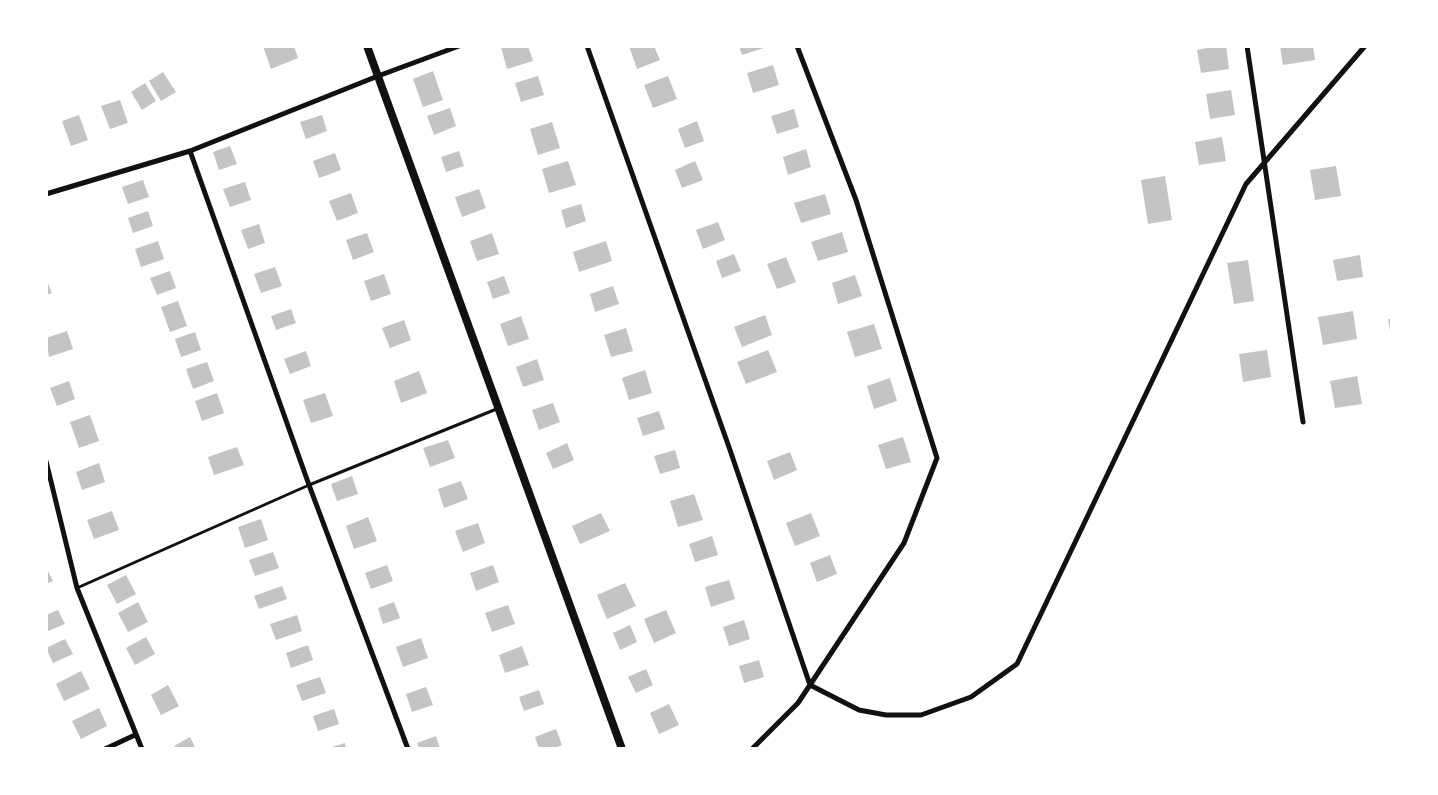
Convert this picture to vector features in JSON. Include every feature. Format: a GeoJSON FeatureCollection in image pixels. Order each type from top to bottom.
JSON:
{"type":"FeatureCollection","features":[{"type":"Feature","properties":{"kind":"street"},"geometry":{"type":"LineString","coordinates":[[367,46],[622,749]]}},
{"type":"Feature","properties":{"kind":"street"},"geometry":{"type":"LineString","coordinates":[[46,194],[190,151],[378,76],[459,46]]}},
{"type":"Feature","properties":{"kind":"street"},"geometry":{"type":"LineString","coordinates":[[587,46],[727,440],[810,685],[859,710],[886,715],[921,715],[971,697],[1017,664],[1246,184],[1365,46]]}},
{"type":"Feature","properties":{"kind":"street"},"geometry":{"type":"LineString","coordinates":[[752,749],[798,703],[904,542],[937,458],[856,200],[797,46]]}},
{"type":"Feature","properties":{"kind":"street"},"geometry":{"type":"LineString","coordinates":[[1247,46],[1303,422]]}},
{"type":"Feature","properties":{"kind":"street"},"geometry":{"type":"LineString","coordinates":[[190,151],[309,485],[408,749]]}},
{"type":"Feature","properties":{"kind":"street"},"geometry":{"type":"LineString","coordinates":[[46,461],[77,588],[142,749]]}},
{"type":"Feature","properties":{"kind":"street"},"geometry":{"type":"LineString","coordinates":[[104,749],[135,735]]}},
{"type":"Feature","properties":{"kind":"lane"},"geometry":{"type":"LineString","coordinates":[[77,588],[309,485],[499,408]]}},
{"type":"Feature","properties":{"kind":"building"},"geometry":{"type":"Polygon","coordinates":[[[263,46],[294,46],[298,58],[271,69],[263,46]]]}},
{"type":"Feature","properties":{"kind":"building"},"geometry":{"type":"Polygon","coordinates":[[[528,46],[533,61],[507,69],[501,47],[528,46]]]}},
{"type":"Feature","properties":{"kind":"building"},"geometry":{"type":"Polygon","coordinates":[[[629,46],[654,46],[660,60],[637,69],[629,46]]]}},
{"type":"Feature","properties":{"kind":"building"},"geometry":{"type":"Polygon","coordinates":[[[739,46],[767,46],[767,47],[742,55],[739,46]]]}},
{"type":"Feature","properties":{"kind":"building"},"geometry":{"type":"Polygon","coordinates":[[[1226,46],[1229,69],[1201,73],[1197,50],[1226,46]]]}},
{"type":"Feature","properties":{"kind":"building"},"geometry":{"type":"Polygon","coordinates":[[[1280,46],[1313,46],[1315,60],[1283,65],[1280,46]]]}},
{"type":"Feature","properties":{"kind":"building"},"geometry":{"type":"Polygon","coordinates":[[[773,65],[779,85],[753,93],[747,73],[773,65]]]}},
{"type":"Feature","properties":{"kind":"building"},"geometry":{"type":"Polygon","coordinates":[[[433,71],[443,100],[423,107],[413,79],[433,71]]]}},
{"type":"Feature","properties":{"kind":"building"},"geometry":{"type":"Polygon","coordinates":[[[163,72],[176,92],[161,101],[149,81],[163,72]]]}},
{"type":"Feature","properties":{"kind":"building"},"geometry":{"type":"Polygon","coordinates":[[[538,76],[544,95],[521,102],[515,83],[538,76]]]}},
{"type":"Feature","properties":{"kind":"building"},"geometry":{"type":"Polygon","coordinates":[[[668,76],[677,99],[653,108],[644,85],[668,76]]]}},
{"type":"Feature","properties":{"kind":"building"},"geometry":{"type":"Polygon","coordinates":[[[145,83],[156,101],[142,110],[131,92],[145,83]]]}},
{"type":"Feature","properties":{"kind":"building"},"geometry":{"type":"Polygon","coordinates":[[[1231,90],[1235,115],[1210,119],[1206,94],[1231,90]]]}},
{"type":"Feature","properties":{"kind":"building"},"geometry":{"type":"Polygon","coordinates":[[[120,100],[128,123],[110,129],[101,106],[120,100]]]}},
{"type":"Feature","properties":{"kind":"building"},"geometry":{"type":"Polygon","coordinates":[[[450,108],[456,126],[434,135],[427,116],[450,108]]]}},
{"type":"Feature","properties":{"kind":"building"},"geometry":{"type":"Polygon","coordinates":[[[794,109],[799,127],[777,134],[771,116],[794,109]]]}},
{"type":"Feature","properties":{"kind":"building"},"geometry":{"type":"Polygon","coordinates":[[[79,115],[88,140],[71,146],[62,121],[79,115]]]}},
{"type":"Feature","properties":{"kind":"building"},"geometry":{"type":"Polygon","coordinates":[[[322,115],[327,131],[306,139],[300,122],[322,115]]]}},
{"type":"Feature","properties":{"kind":"building"},"geometry":{"type":"Polygon","coordinates":[[[697,121],[704,141],[685,148],[678,129],[697,121]]]}},
{"type":"Feature","properties":{"kind":"building"},"geometry":{"type":"Polygon","coordinates":[[[552,122],[560,148],[538,155],[530,129],[552,122]]]}},
{"type":"Feature","properties":{"kind":"building"},"geometry":{"type":"Polygon","coordinates":[[[1222,137],[1226,161],[1199,165],[1195,142],[1222,137]]]}},
{"type":"Feature","properties":{"kind":"building"},"geometry":{"type":"Polygon","coordinates":[[[230,146],[237,164],[219,170],[213,152],[230,146]]]}},
{"type":"Feature","properties":{"kind":"building"},"geometry":{"type":"Polygon","coordinates":[[[806,149],[811,167],[788,175],[783,157],[806,149]]]}},
{"type":"Feature","properties":{"kind":"building"},"geometry":{"type":"Polygon","coordinates":[[[459,151],[464,166],[446,172],[441,157],[459,151]]]}},
{"type":"Feature","properties":{"kind":"building"},"geometry":{"type":"Polygon","coordinates":[[[335,153],[341,170],[319,178],[313,161],[335,153]]]}},
{"type":"Feature","properties":{"kind":"building"},"geometry":{"type":"Polygon","coordinates":[[[568,161],[576,185],[549,193],[542,169],[568,161]]]}},
{"type":"Feature","properties":{"kind":"building"},"geometry":{"type":"Polygon","coordinates":[[[695,161],[703,180],[682,188],[675,170],[695,161]]]}},
{"type":"Feature","properties":{"kind":"building"},"geometry":{"type":"Polygon","coordinates":[[[1336,166],[1341,196],[1315,200],[1310,170],[1336,166]]]}},
{"type":"Feature","properties":{"kind":"building"},"geometry":{"type":"Polygon","coordinates":[[[1165,176],[1172,220],[1148,224],[1141,180],[1165,176]]]}},
{"type":"Feature","properties":{"kind":"building"},"geometry":{"type":"Polygon","coordinates":[[[143,180],[149,197],[128,204],[122,187],[143,180]]]}},
{"type":"Feature","properties":{"kind":"building"},"geometry":{"type":"Polygon","coordinates":[[[245,182],[251,200],[230,207],[223,189],[245,182]]]}},
{"type":"Feature","properties":{"kind":"building"},"geometry":{"type":"Polygon","coordinates":[[[479,189],[486,208],[462,217],[455,197],[479,189]]]}},
{"type":"Feature","properties":{"kind":"building"},"geometry":{"type":"Polygon","coordinates":[[[351,193],[358,213],[337,221],[329,201],[351,193]]]}},
{"type":"Feature","properties":{"kind":"building"},"geometry":{"type":"Polygon","coordinates":[[[825,194],[831,214],[801,223],[794,203],[825,194]]]}},
{"type":"Feature","properties":{"kind":"building"},"geometry":{"type":"Polygon","coordinates":[[[581,204],[586,221],[566,228],[561,210],[581,204]]]}},
{"type":"Feature","properties":{"kind":"building"},"geometry":{"type":"Polygon","coordinates":[[[148,211],[153,226],[133,233],[128,218],[148,211]]]}},
{"type":"Feature","properties":{"kind":"building"},"geometry":{"type":"Polygon","coordinates":[[[718,222],[725,240],[703,249],[696,230],[718,222]]]}},
{"type":"Feature","properties":{"kind":"building"},"geometry":{"type":"Polygon","coordinates":[[[259,224],[265,243],[248,249],[241,230],[259,224]]]}},
{"type":"Feature","properties":{"kind":"building"},"geometry":{"type":"Polygon","coordinates":[[[842,232],[848,252],[818,261],[811,242],[842,232]]]}},
{"type":"Feature","properties":{"kind":"building"},"geometry":{"type":"Polygon","coordinates":[[[367,233],[374,252],[353,260],[346,240],[367,233]]]}},
{"type":"Feature","properties":{"kind":"building"},"geometry":{"type":"Polygon","coordinates":[[[492,233],[499,254],[477,261],[470,241],[492,233]]]}},
{"type":"Feature","properties":{"kind":"building"},"geometry":{"type":"Polygon","coordinates":[[[158,241],[164,259],[141,267],[135,249],[158,241]]]}},
{"type":"Feature","properties":{"kind":"building"},"geometry":{"type":"Polygon","coordinates":[[[606,241],[612,261],[579,272],[573,252],[606,241]]]}},
{"type":"Feature","properties":{"kind":"building"},"geometry":{"type":"Polygon","coordinates":[[[734,254],[741,271],[722,278],[716,261],[734,254]]]}},
{"type":"Feature","properties":{"kind":"building"},"geometry":{"type":"Polygon","coordinates":[[[1360,255],[1363,277],[1337,281],[1333,260],[1360,255]]]}},
{"type":"Feature","properties":{"kind":"building"},"geometry":{"type":"Polygon","coordinates":[[[786,257],[796,282],[777,289],[767,264],[786,257]]]}},
{"type":"Feature","properties":{"kind":"building"},"geometry":{"type":"Polygon","coordinates":[[[1248,260],[1254,301],[1234,304],[1227,263],[1248,260]]]}},
{"type":"Feature","properties":{"kind":"building"},"geometry":{"type":"Polygon","coordinates":[[[275,267],[282,286],[261,293],[254,274],[275,267]]]}},
{"type":"Feature","properties":{"kind":"building"},"geometry":{"type":"Polygon","coordinates":[[[170,271],[176,288],[157,295],[150,278],[170,271]]]}},
{"type":"Feature","properties":{"kind":"building"},"geometry":{"type":"Polygon","coordinates":[[[384,274],[391,294],[371,301],[364,281],[384,274]]]}},
{"type":"Feature","properties":{"kind":"building"},"geometry":{"type":"Polygon","coordinates":[[[855,275],[862,296],[838,304],[832,283],[855,275]]]}},
{"type":"Feature","properties":{"kind":"building"},"geometry":{"type":"Polygon","coordinates":[[[504,276],[510,293],[493,299],[487,282],[504,276]]]}},
{"type":"Feature","properties":{"kind":"building"},"geometry":{"type":"Polygon","coordinates":[[[46,279],[52,293],[46,295],[46,279]]]}},
{"type":"Feature","properties":{"kind":"building"},"geometry":{"type":"Polygon","coordinates":[[[613,286],[619,304],[595,312],[590,294],[613,286]]]}},
{"type":"Feature","properties":{"kind":"building"},"geometry":{"type":"Polygon","coordinates":[[[178,301],[187,326],[170,332],[161,307],[178,301]]]}},
{"type":"Feature","properties":{"kind":"building"},"geometry":{"type":"Polygon","coordinates":[[[291,309],[296,323],[276,330],[271,316],[291,309]]]}},
{"type":"Feature","properties":{"kind":"building"},"geometry":{"type":"Polygon","coordinates":[[[1353,311],[1357,339],[1323,345],[1318,317],[1353,311]]]}},
{"type":"Feature","properties":{"kind":"building"},"geometry":{"type":"Polygon","coordinates":[[[765,315],[772,335],[742,347],[734,327],[765,315]]]}},
{"type":"Feature","properties":{"kind":"building"},"geometry":{"type":"Polygon","coordinates":[[[521,316],[529,339],[508,346],[500,324],[521,316]]]}},
{"type":"Feature","properties":{"kind":"building"},"geometry":{"type":"Polygon","coordinates":[[[1388,319],[1392,319],[1392,337],[1391,337],[1388,319]]]}},
{"type":"Feature","properties":{"kind":"building"},"geometry":{"type":"Polygon","coordinates":[[[404,320],[411,340],[390,348],[382,328],[404,320]]]}},
{"type":"Feature","properties":{"kind":"building"},"geometry":{"type":"Polygon","coordinates":[[[874,324],[882,349],[855,357],[847,332],[874,324]]]}},
{"type":"Feature","properties":{"kind":"building"},"geometry":{"type":"Polygon","coordinates":[[[626,328],[633,351],[611,357],[604,335],[626,328]]]}},
{"type":"Feature","properties":{"kind":"building"},"geometry":{"type":"Polygon","coordinates":[[[67,331],[73,349],[49,357],[46,338],[67,331]]]}},
{"type":"Feature","properties":{"kind":"building"},"geometry":{"type":"Polygon","coordinates":[[[195,332],[201,350],[181,357],[175,339],[195,332]]]}},
{"type":"Feature","properties":{"kind":"building"},"geometry":{"type":"Polygon","coordinates":[[[768,350],[777,372],[746,384],[737,362],[768,350]]]}},
{"type":"Feature","properties":{"kind":"building"},"geometry":{"type":"Polygon","coordinates":[[[1267,350],[1271,377],[1243,382],[1239,354],[1267,350]]]}},
{"type":"Feature","properties":{"kind":"building"},"geometry":{"type":"Polygon","coordinates":[[[306,351],[311,366],[290,374],[284,359],[306,351]]]}},
{"type":"Feature","properties":{"kind":"building"},"geometry":{"type":"Polygon","coordinates":[[[537,359],[544,380],[523,387],[516,367],[537,359]]]}},
{"type":"Feature","properties":{"kind":"building"},"geometry":{"type":"Polygon","coordinates":[[[207,362],[214,381],[193,389],[186,369],[207,362]]]}},
{"type":"Feature","properties":{"kind":"building"},"geometry":{"type":"Polygon","coordinates":[[[645,370],[652,393],[629,400],[622,378],[645,370]]]}},
{"type":"Feature","properties":{"kind":"building"},"geometry":{"type":"Polygon","coordinates":[[[419,371],[427,393],[401,403],[394,381],[419,371]]]}},
{"type":"Feature","properties":{"kind":"building"},"geometry":{"type":"Polygon","coordinates":[[[1357,376],[1362,404],[1335,408],[1330,381],[1357,376]]]}},
{"type":"Feature","properties":{"kind":"building"},"geometry":{"type":"Polygon","coordinates":[[[890,378],[897,401],[874,409],[867,386],[890,378]]]}},
{"type":"Feature","properties":{"kind":"building"},"geometry":{"type":"Polygon","coordinates":[[[69,381],[75,399],[57,406],[50,388],[69,381]]]}},
{"type":"Feature","properties":{"kind":"building"},"geometry":{"type":"Polygon","coordinates":[[[217,393],[224,413],[202,421],[195,401],[217,393]]]}},
{"type":"Feature","properties":{"kind":"building"},"geometry":{"type":"Polygon","coordinates":[[[325,393],[333,416],[311,423],[303,400],[325,393]]]}},
{"type":"Feature","properties":{"kind":"building"},"geometry":{"type":"Polygon","coordinates":[[[553,403],[560,422],[539,430],[532,410],[553,403]]]}},
{"type":"Feature","properties":{"kind":"building"},"geometry":{"type":"Polygon","coordinates":[[[659,411],[665,429],[643,436],[637,418],[659,411]]]}},
{"type":"Feature","properties":{"kind":"building"},"geometry":{"type":"Polygon","coordinates":[[[90,415],[99,441],[79,448],[70,422],[90,415]]]}},
{"type":"Feature","properties":{"kind":"building"},"geometry":{"type":"Polygon","coordinates":[[[903,437],[911,462],[886,469],[878,445],[903,437]]]}},
{"type":"Feature","properties":{"kind":"building"},"geometry":{"type":"Polygon","coordinates":[[[448,440],[455,458],[430,467],[423,448],[448,440]]]}},
{"type":"Feature","properties":{"kind":"building"},"geometry":{"type":"Polygon","coordinates":[[[567,443],[574,460],[553,469],[546,453],[567,443]]]}},
{"type":"Feature","properties":{"kind":"building"},"geometry":{"type":"Polygon","coordinates":[[[237,447],[244,465],[214,475],[208,457],[237,447]]]}},
{"type":"Feature","properties":{"kind":"building"},"geometry":{"type":"Polygon","coordinates":[[[675,450],[680,468],[660,474],[654,456],[675,450]]]}},
{"type":"Feature","properties":{"kind":"building"},"geometry":{"type":"Polygon","coordinates":[[[790,452],[797,470],[774,480],[767,461],[790,452]]]}},
{"type":"Feature","properties":{"kind":"building"},"geometry":{"type":"Polygon","coordinates":[[[99,463],[105,482],[82,490],[76,472],[99,463]]]}},
{"type":"Feature","properties":{"kind":"building"},"geometry":{"type":"Polygon","coordinates":[[[352,476],[358,494],[337,501],[331,484],[352,476]]]}},
{"type":"Feature","properties":{"kind":"building"},"geometry":{"type":"Polygon","coordinates":[[[461,481],[468,499],[444,508],[438,489],[461,481]]]}},
{"type":"Feature","properties":{"kind":"building"},"geometry":{"type":"Polygon","coordinates":[[[694,494],[703,520],[678,527],[670,501],[694,494]]]}},
{"type":"Feature","properties":{"kind":"building"},"geometry":{"type":"Polygon","coordinates":[[[112,511],[119,530],[94,539],[87,520],[112,511]]]}},
{"type":"Feature","properties":{"kind":"building"},"geometry":{"type":"Polygon","coordinates":[[[601,513],[610,531],[580,544],[572,526],[601,513]]]}},
{"type":"Feature","properties":{"kind":"building"},"geometry":{"type":"Polygon","coordinates":[[[811,513],[820,536],[795,546],[786,523],[811,513]]]}},
{"type":"Feature","properties":{"kind":"building"},"geometry":{"type":"Polygon","coordinates":[[[368,517],[377,541],[354,549],[346,526],[368,517]]]}},
{"type":"Feature","properties":{"kind":"building"},"geometry":{"type":"Polygon","coordinates":[[[261,519],[268,540],[245,548],[238,527],[261,519]]]}},
{"type":"Feature","properties":{"kind":"building"},"geometry":{"type":"Polygon","coordinates":[[[478,523],[485,543],[463,552],[455,531],[478,523]]]}},
{"type":"Feature","properties":{"kind":"building"},"geometry":{"type":"Polygon","coordinates":[[[712,536],[718,555],[695,562],[689,544],[712,536]]]}},
{"type":"Feature","properties":{"kind":"building"},"geometry":{"type":"Polygon","coordinates":[[[273,552],[279,568],[255,576],[249,560],[273,552]]]}},
{"type":"Feature","properties":{"kind":"building"},"geometry":{"type":"Polygon","coordinates":[[[830,555],[837,574],[817,582],[810,563],[830,555]]]}},
{"type":"Feature","properties":{"kind":"building"},"geometry":{"type":"Polygon","coordinates":[[[387,565],[393,581],[371,589],[365,573],[387,565]]]}},
{"type":"Feature","properties":{"kind":"building"},"geometry":{"type":"Polygon","coordinates":[[[493,565],[499,582],[476,591],[470,573],[493,565]]]}},
{"type":"Feature","properties":{"kind":"building"},"geometry":{"type":"Polygon","coordinates":[[[46,567],[53,581],[46,584],[46,567]]]}},
{"type":"Feature","properties":{"kind":"building"},"geometry":{"type":"Polygon","coordinates":[[[126,575],[136,594],[117,604],[107,585],[126,575]]]}},
{"type":"Feature","properties":{"kind":"building"},"geometry":{"type":"Polygon","coordinates":[[[729,580],[735,599],[711,607],[705,587],[729,580]]]}},
{"type":"Feature","properties":{"kind":"building"},"geometry":{"type":"Polygon","coordinates":[[[625,583],[636,606],[607,619],[597,595],[625,583]]]}},
{"type":"Feature","properties":{"kind":"building"},"geometry":{"type":"Polygon","coordinates":[[[282,586],[287,599],[259,609],[254,596],[282,586]]]}},
{"type":"Feature","properties":{"kind":"building"},"geometry":{"type":"Polygon","coordinates":[[[138,602],[148,622],[128,632],[118,613],[138,602]]]}},
{"type":"Feature","properties":{"kind":"building"},"geometry":{"type":"Polygon","coordinates":[[[394,602],[400,618],[383,624],[378,608],[394,602]]]}},
{"type":"Feature","properties":{"kind":"building"},"geometry":{"type":"Polygon","coordinates":[[[508,605],[515,624],[492,632],[485,613],[508,605]]]}},
{"type":"Feature","properties":{"kind":"building"},"geometry":{"type":"Polygon","coordinates":[[[58,610],[65,624],[46,632],[46,615],[58,610]]]}},
{"type":"Feature","properties":{"kind":"building"},"geometry":{"type":"Polygon","coordinates":[[[666,610],[676,633],[654,643],[644,619],[666,610]]]}},
{"type":"Feature","properties":{"kind":"building"},"geometry":{"type":"Polygon","coordinates":[[[297,615],[302,631],[276,640],[270,624],[297,615]]]}},
{"type":"Feature","properties":{"kind":"building"},"geometry":{"type":"Polygon","coordinates":[[[744,620],[750,639],[729,646],[723,627],[744,620]]]}},
{"type":"Feature","properties":{"kind":"building"},"geometry":{"type":"Polygon","coordinates":[[[630,625],[637,642],[620,650],[613,633],[630,625]]]}},
{"type":"Feature","properties":{"kind":"building"},"geometry":{"type":"Polygon","coordinates":[[[146,637],[155,654],[135,665],[126,648],[146,637]]]}},
{"type":"Feature","properties":{"kind":"building"},"geometry":{"type":"Polygon","coordinates":[[[421,638],[428,658],[403,667],[396,647],[421,638]]]}},
{"type":"Feature","properties":{"kind":"building"},"geometry":{"type":"Polygon","coordinates":[[[65,639],[73,654],[53,663],[46,648],[65,639]]]}},
{"type":"Feature","properties":{"kind":"building"},"geometry":{"type":"Polygon","coordinates":[[[308,645],[313,660],[291,668],[286,653],[308,645]]]}},
{"type":"Feature","properties":{"kind":"building"},"geometry":{"type":"Polygon","coordinates":[[[522,646],[529,665],[505,673],[499,655],[522,646]]]}},
{"type":"Feature","properties":{"kind":"building"},"geometry":{"type":"Polygon","coordinates":[[[759,660],[764,677],[744,683],[739,666],[759,660]]]}},
{"type":"Feature","properties":{"kind":"building"},"geometry":{"type":"Polygon","coordinates":[[[646,669],[653,685],[636,693],[628,677],[646,669]]]}},
{"type":"Feature","properties":{"kind":"building"},"geometry":{"type":"Polygon","coordinates":[[[81,671],[90,689],[64,701],[56,684],[81,671]]]}},
{"type":"Feature","properties":{"kind":"building"},"geometry":{"type":"Polygon","coordinates":[[[320,677],[326,693],[302,701],[296,685],[320,677]]]}},
{"type":"Feature","properties":{"kind":"building"},"geometry":{"type":"Polygon","coordinates":[[[168,685],[179,706],[161,715],[151,695],[168,685]]]}},
{"type":"Feature","properties":{"kind":"building"},"geometry":{"type":"Polygon","coordinates":[[[426,687],[433,705],[412,712],[406,694],[426,687]]]}},
{"type":"Feature","properties":{"kind":"building"},"geometry":{"type":"Polygon","coordinates":[[[539,690],[544,704],[524,711],[519,697],[539,690]]]}},
{"type":"Feature","properties":{"kind":"building"},"geometry":{"type":"Polygon","coordinates":[[[669,704],[679,725],[659,734],[650,713],[669,704]]]}},
{"type":"Feature","properties":{"kind":"building"},"geometry":{"type":"Polygon","coordinates":[[[99,708],[107,726],[81,739],[72,721],[99,708]]]}},
{"type":"Feature","properties":{"kind":"building"},"geometry":{"type":"Polygon","coordinates":[[[334,709],[339,724],[318,731],[313,716],[334,709]]]}},
{"type":"Feature","properties":{"kind":"building"},"geometry":{"type":"Polygon","coordinates":[[[556,729],[562,745],[552,749],[539,749],[535,737],[556,729]]]}},
{"type":"Feature","properties":{"kind":"building"},"geometry":{"type":"Polygon","coordinates":[[[436,736],[440,749],[419,749],[417,743],[436,736]]]}},
{"type":"Feature","properties":{"kind":"building"},"geometry":{"type":"Polygon","coordinates":[[[190,737],[196,749],[176,749],[174,746],[190,737]]]}},
{"type":"Feature","properties":{"kind":"building"},"geometry":{"type":"Polygon","coordinates":[[[345,743],[346,749],[329,749],[329,748],[345,743]]]}}]}
